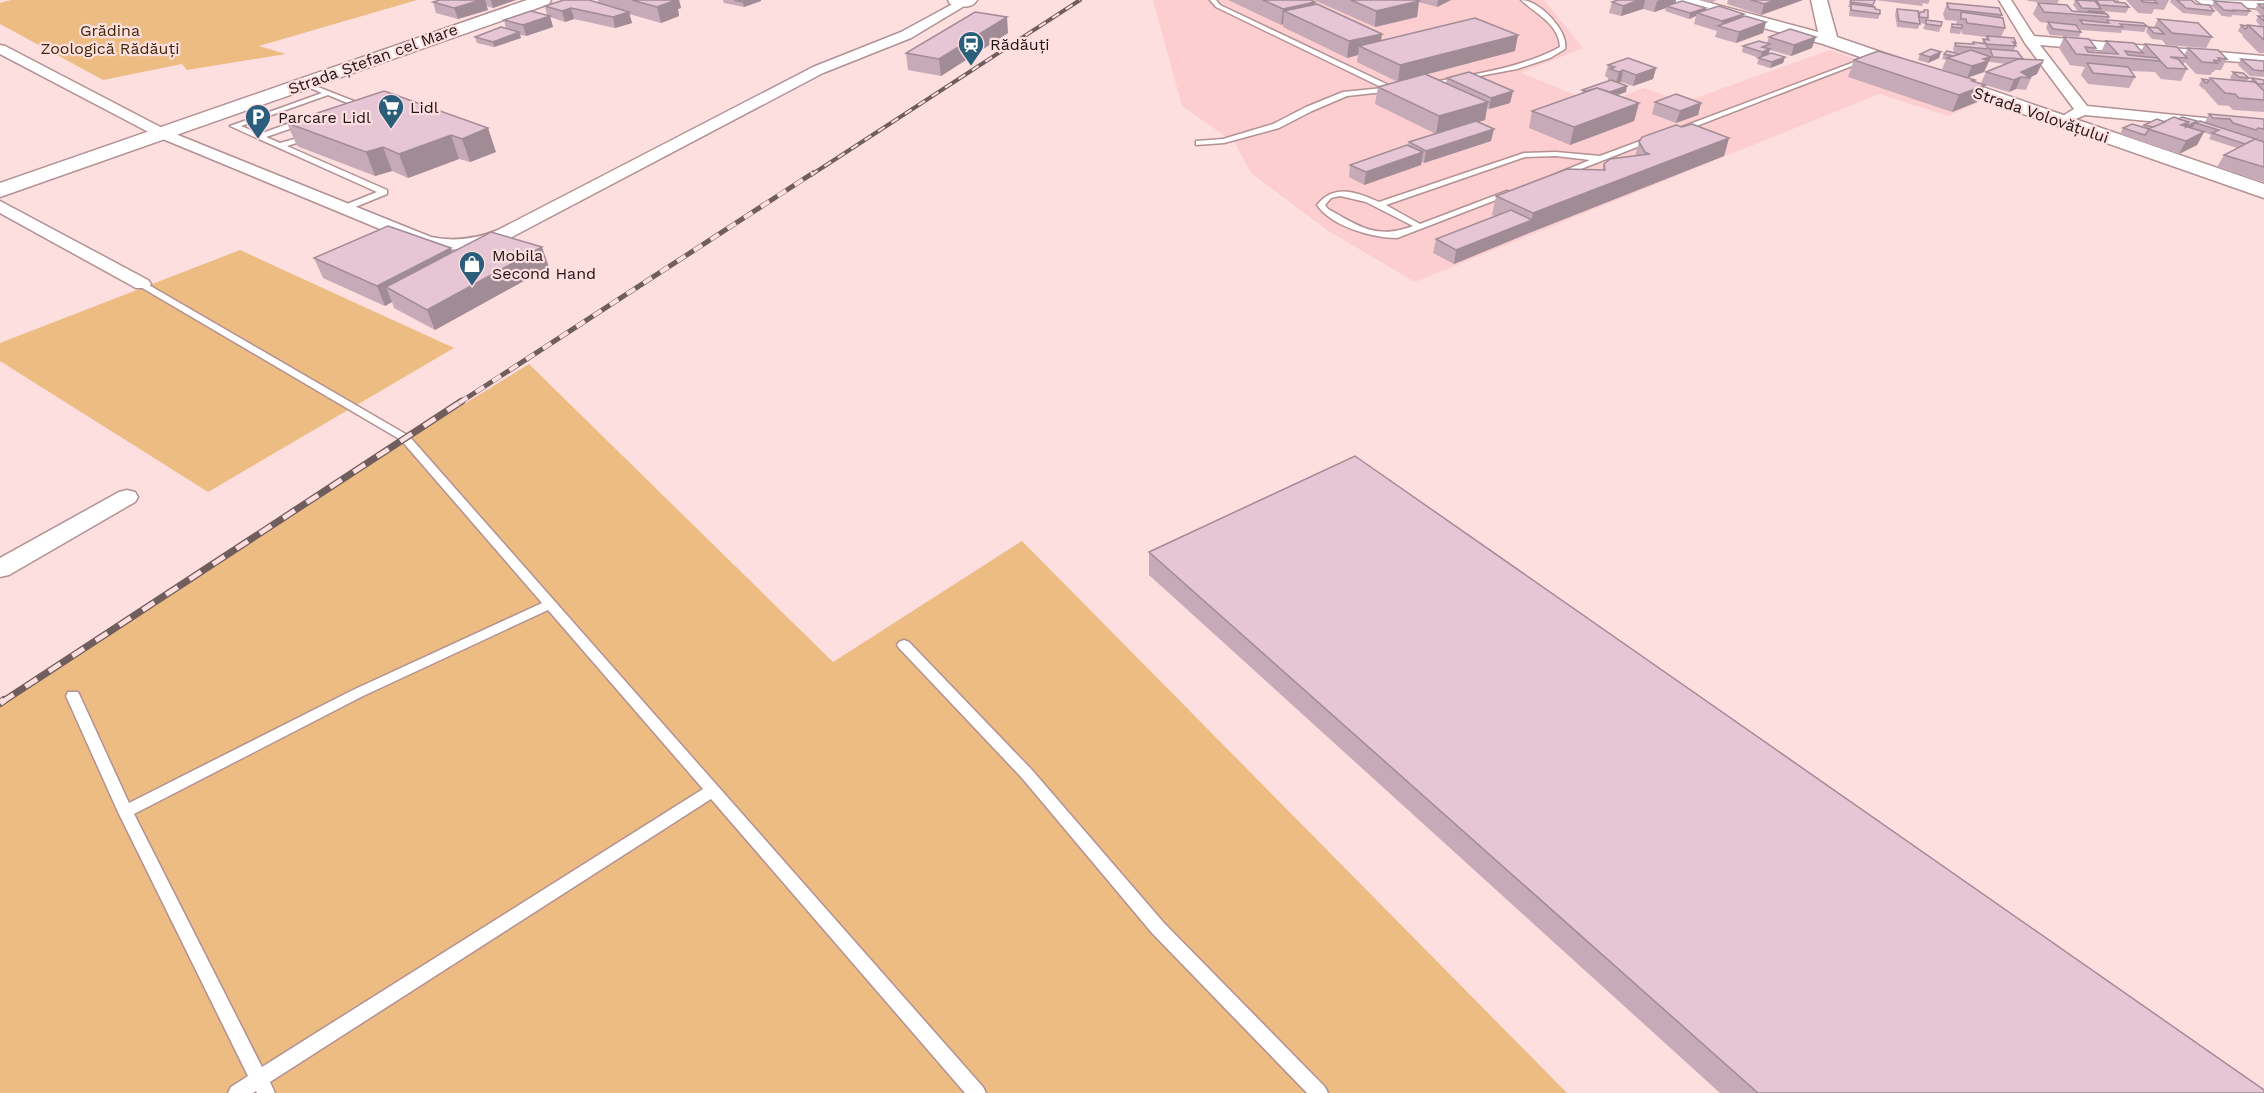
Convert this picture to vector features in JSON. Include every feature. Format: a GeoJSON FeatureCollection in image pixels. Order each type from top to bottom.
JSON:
{"type":"FeatureCollection","features":[{"type":"Feature","properties":{"kind":"main road","name":"Strada Ștefan cel Mare"},"geometry":{"type":"LineString","coordinates":[[0,190],[543,0]]}},
{"type":"Feature","properties":{"kind":"main road","name":"Strada Volovățului"},"geometry":{"type":"LineString","coordinates":[[1680,0],[1829,40],[2264,192]]}},
{"type":"Feature","properties":{"kind":"main road"},"geometry":{"type":"LineString","coordinates":[[1819,0],[1829,40]]}},
{"type":"Feature","properties":{"kind":"street"},"geometry":{"type":"LineString","coordinates":[[2005,0],[2030,40],[2083,110]]}},
{"type":"Feature","properties":{"kind":"street"},"geometry":{"type":"LineString","coordinates":[[2202,0],[2264,5]]}},
{"type":"Feature","properties":{"kind":"street"},"geometry":{"type":"LineString","coordinates":[[0,49],[163,134],[427,242],[458,246],[487,240],[847,57],[906,35],[963,1]]}},
{"type":"Feature","properties":{"kind":"street"},"geometry":{"type":"LineString","coordinates":[[2030,40],[2264,60]]}},
{"type":"Feature","properties":{"kind":"street"},"geometry":{"type":"LineString","coordinates":[[2058,121],[2083,110],[2264,128]]}},
{"type":"Feature","properties":{"kind":"street"},"geometry":{"type":"LineString","coordinates":[[0,206],[142,284]]}},
{"type":"Feature","properties":{"kind":"street"},"geometry":{"type":"LineString","coordinates":[[0,569],[127,497]]}},
{"type":"Feature","properties":{"kind":"lane"},"geometry":{"type":"LineString","coordinates":[[1213,0],[1218,6],[1391,89]]}},
{"type":"Feature","properties":{"kind":"lane"},"geometry":{"type":"LineString","coordinates":[[1419,87],[1515,66],[1551,55],[1563,48],[1564,42],[1560,32],[1524,0]]}},
{"type":"Feature","properties":{"kind":"lane"},"geometry":{"type":"LineString","coordinates":[[1668,134],[1874,57]]}},
{"type":"Feature","properties":{"kind":"lane"},"geometry":{"type":"LineString","coordinates":[[305,84],[372,110]]}},
{"type":"Feature","properties":{"kind":"lane"},"geometry":{"type":"LineString","coordinates":[[1198,143],[1224,141],[1276,126],[1346,94],[1400,88]]}},
{"type":"Feature","properties":{"kind":"lane"},"geometry":{"type":"LineString","coordinates":[[328,93],[234,126],[384,192],[345,208]]}},
{"type":"Feature","properties":{"kind":"lane"},"geometry":{"type":"LineString","coordinates":[[345,107],[356,104]]}},
{"type":"Feature","properties":{"kind":"lane"},"geometry":{"type":"LineString","coordinates":[[260,136],[313,118]]}},
{"type":"Feature","properties":{"kind":"lane"},"geometry":{"type":"LineString","coordinates":[[280,146],[314,135]]}},
{"type":"Feature","properties":{"kind":"lane"},"geometry":{"type":"LineString","coordinates":[[1549,178],[1657,138]]}},
{"type":"Feature","properties":{"kind":"lane"},"geometry":{"type":"LineString","coordinates":[[1378,205],[1524,155],[1573,154],[1603,159]]}},
{"type":"Feature","properties":{"kind":"lane"},"geometry":{"type":"LineString","coordinates":[[1420,226],[1365,198],[1348,194],[1330,196],[1323,200],[1321,205],[1324,211],[1375,235],[1397,235],[1516,190]]}},
{"type":"Feature","properties":{"kind":"lane"},"geometry":{"type":"LineString","coordinates":[[142,284],[405,438],[977,1093]]}},
{"type":"Feature","properties":{"kind":"lane"},"geometry":{"type":"LineString","coordinates":[[125,813],[358,693],[550,604]]}},
{"type":"Feature","properties":{"kind":"lane"},"geometry":{"type":"LineString","coordinates":[[904,645],[1027,774],[1158,928],[1319,1093]]}},
{"type":"Feature","properties":{"kind":"lane"},"geometry":{"type":"LineString","coordinates":[[73,696],[125,813],[262,1086]]}},
{"type":"Feature","properties":{"kind":"lane"},"geometry":{"type":"LineString","coordinates":[[237,1093],[262,1086],[712,791]]}},
{"type":"Feature","properties":{"kind":"shaded area"},"geometry":{"type":"Polygon","coordinates":[[[1153,0],[1544,0],[1583,48],[1521,73],[1600,105],[1644,88],[1687,101],[1830,50],[1979,102],[1948,116],[1879,94],[1415,282],[1327,230],[1251,173],[1235,143],[1182,106],[1153,0]]]}},
{"type":"Feature","properties":{"kind":"green space","name":"Grădina Zoologică Rădăuți"},"geometry":{"type":"Polygon","coordinates":[[[11,0],[417,0],[259,46],[286,54],[187,70],[182,64],[103,80],[0,24],[0,3],[11,0]]]}},
{"type":"Feature","properties":{"kind":"green space"},"geometry":{"type":"Polygon","coordinates":[[[240,250],[454,348],[208,492],[0,361],[0,343],[240,250]]]}},
{"type":"Feature","properties":{"kind":"green space"},"geometry":{"type":"Polygon","coordinates":[[[529,364],[833,662],[1022,541],[1567,1093],[0,1093],[0,707],[399,444],[529,364]]]}},
{"type":"Feature","properties":{"kind":"building"},"geometry":{"type":"Polygon","coordinates":[[[481,0],[454,8],[433,2],[481,0]]]}},
{"type":"Feature","properties":{"kind":"building"},"geometry":{"type":"Polygon","coordinates":[[[564,0],[589,0],[629,12],[613,17],[571,8],[562,11],[545,6],[564,0]]]}},
{"type":"Feature","properties":{"kind":"building"},"geometry":{"type":"Polygon","coordinates":[[[632,0],[676,0],[657,7],[632,0]]]}},
{"type":"Feature","properties":{"kind":"building"},"geometry":{"type":"Polygon","coordinates":[[[1263,0],[1311,0],[1315,2],[1283,9],[1263,0]]]}},
{"type":"Feature","properties":{"kind":"building"},"geometry":{"type":"Polygon","coordinates":[[[1351,0],[1416,0],[1419,1],[1376,11],[1351,0]]]}},
{"type":"Feature","properties":{"kind":"building"},"geometry":{"type":"Polygon","coordinates":[[[1639,0],[1623,6],[1612,2],[1639,0]]]}},
{"type":"Feature","properties":{"kind":"building"},"geometry":{"type":"Polygon","coordinates":[[[1751,0],[1776,0],[1764,4],[1751,0]]]}},
{"type":"Feature","properties":{"kind":"building"},"geometry":{"type":"Polygon","coordinates":[[[1851,0],[1875,0],[1873,5],[1850,2],[1851,0]]]}},
{"type":"Feature","properties":{"kind":"building"},"geometry":{"type":"Polygon","coordinates":[[[2076,0],[2095,1],[2101,9],[2082,8],[2076,0]]]}},
{"type":"Feature","properties":{"kind":"building"},"geometry":{"type":"Polygon","coordinates":[[[2096,0],[2113,0],[2125,3],[2129,7],[2100,5],[2096,0]]]}},
{"type":"Feature","properties":{"kind":"building"},"geometry":{"type":"Polygon","coordinates":[[[2141,0],[2154,0],[2157,3],[2143,2],[2141,0]]]}},
{"type":"Feature","properties":{"kind":"building"},"geometry":{"type":"Polygon","coordinates":[[[2177,0],[2191,0],[2196,4],[2209,5],[2214,11],[2186,8],[2177,0]]]}},
{"type":"Feature","properties":{"kind":"building"},"geometry":{"type":"Polygon","coordinates":[[[1682,1],[1706,8],[1690,13],[1666,6],[1682,1]]]}},
{"type":"Feature","properties":{"kind":"building"},"geometry":{"type":"Polygon","coordinates":[[[2214,1],[2241,3],[2250,11],[2224,10],[2214,1]]]}},
{"type":"Feature","properties":{"kind":"building"},"geometry":{"type":"Polygon","coordinates":[[[1947,3],[1999,8],[2002,15],[1949,9],[1947,3]]]}},
{"type":"Feature","properties":{"kind":"building"},"geometry":{"type":"Polygon","coordinates":[[[2038,3],[2067,5],[2072,11],[2107,14],[2109,17],[2044,12],[2038,3]]]}},
{"type":"Feature","properties":{"kind":"building"},"geometry":{"type":"Polygon","coordinates":[[[1317,4],[1382,34],[1349,41],[1284,11],[1317,4]]]}},
{"type":"Feature","properties":{"kind":"building"},"geometry":{"type":"Polygon","coordinates":[[[1851,4],[1875,7],[1880,10],[1880,14],[1851,10],[1851,4]]]}},
{"type":"Feature","properties":{"kind":"building"},"geometry":{"type":"Polygon","coordinates":[[[1719,6],[1744,14],[1722,21],[1697,13],[1719,6]]]}},
{"type":"Feature","properties":{"kind":"building"},"geometry":{"type":"Polygon","coordinates":[[[1897,9],[1918,11],[1920,24],[1899,21],[1897,9]]]}},
{"type":"Feature","properties":{"kind":"building"},"geometry":{"type":"Polygon","coordinates":[[[1928,10],[1928,18],[1919,17],[1920,12],[1928,10]]]}},
{"type":"Feature","properties":{"kind":"building"},"geometry":{"type":"Polygon","coordinates":[[[531,11],[550,16],[523,25],[504,20],[531,11]]]}},
{"type":"Feature","properties":{"kind":"building"},"geometry":{"type":"Polygon","coordinates":[[[975,12],[1007,17],[939,59],[906,53],[975,12]]]}},
{"type":"Feature","properties":{"kind":"building"},"geometry":{"type":"Polygon","coordinates":[[[1961,12],[2003,18],[2005,28],[1967,23],[1966,19],[1961,19],[1961,12]]]}},
{"type":"Feature","properties":{"kind":"building"},"geometry":{"type":"Polygon","coordinates":[[[1745,16],[1766,22],[1739,32],[1718,26],[1745,16]]]}},
{"type":"Feature","properties":{"kind":"building"},"geometry":{"type":"Polygon","coordinates":[[[1475,18],[1518,35],[1400,65],[1359,46],[1475,18]]]}},
{"type":"Feature","properties":{"kind":"building"},"geometry":{"type":"Polygon","coordinates":[[[2158,19],[2198,23],[2212,37],[2172,33],[2158,19]]]}},
{"type":"Feature","properties":{"kind":"building"},"geometry":{"type":"Polygon","coordinates":[[[1926,20],[1942,22],[1941,26],[1926,24],[1926,20]]]}},
{"type":"Feature","properties":{"kind":"building"},"geometry":{"type":"Polygon","coordinates":[[[2080,20],[2143,23],[2147,26],[2083,24],[2080,20]]]}},
{"type":"Feature","properties":{"kind":"building"},"geometry":{"type":"Polygon","coordinates":[[[2048,22],[2076,25],[2081,32],[2053,29],[2048,22]]]}},
{"type":"Feature","properties":{"kind":"building"},"geometry":{"type":"Polygon","coordinates":[[[1952,24],[1962,25],[1962,28],[1952,27],[1952,24]]]}},
{"type":"Feature","properties":{"kind":"building"},"geometry":{"type":"Polygon","coordinates":[[[2248,25],[2264,27],[2264,40],[2248,25]]]}},
{"type":"Feature","properties":{"kind":"building"},"geometry":{"type":"Polygon","coordinates":[[[501,27],[519,32],[493,42],[475,37],[501,27]]]}},
{"type":"Feature","properties":{"kind":"building"},"geometry":{"type":"Polygon","coordinates":[[[2148,27],[2158,28],[2164,34],[2154,33],[2148,27]]]}},
{"type":"Feature","properties":{"kind":"building"},"geometry":{"type":"Polygon","coordinates":[[[1790,29],[1816,37],[1794,45],[1769,37],[1790,29]]]}},
{"type":"Feature","properties":{"kind":"building"},"geometry":{"type":"Polygon","coordinates":[[[1987,36],[2014,38],[2016,43],[2013,42],[2016,46],[1986,44],[1983,39],[1989,40],[1987,36]]]}},
{"type":"Feature","properties":{"kind":"building"},"geometry":{"type":"Polygon","coordinates":[[[2064,37],[2089,39],[2096,48],[2085,47],[2088,52],[2118,54],[2106,41],[2134,43],[2143,53],[2125,51],[2128,55],[2157,58],[2161,61],[2076,54],[2064,37]]]}},
{"type":"Feature","properties":{"kind":"building"},"geometry":{"type":"Polygon","coordinates":[[[1759,41],[1770,44],[1762,47],[1770,49],[1762,52],[1743,46],[1759,41]]]}},
{"type":"Feature","properties":{"kind":"building"},"geometry":{"type":"Polygon","coordinates":[[[1973,42],[1986,44],[1988,49],[1956,46],[1955,43],[1974,44],[1973,42]]]}},
{"type":"Feature","properties":{"kind":"building"},"geometry":{"type":"Polygon","coordinates":[[[2145,44],[2177,47],[2187,58],[2170,57],[2178,59],[2187,69],[2167,68],[2145,44]]]}},
{"type":"Feature","properties":{"kind":"building"},"geometry":{"type":"Polygon","coordinates":[[[2188,48],[2218,50],[2227,59],[2213,60],[2217,63],[2202,62],[2188,48]]]}},
{"type":"Feature","properties":{"kind":"building"},"geometry":{"type":"Polygon","coordinates":[[[1931,49],[1941,52],[1930,57],[1920,54],[1931,49]]]}},
{"type":"Feature","properties":{"kind":"building"},"geometry":{"type":"Polygon","coordinates":[[[1990,49],[2017,51],[2023,59],[1993,57],[1990,49]]]}},
{"type":"Feature","properties":{"kind":"building"},"geometry":{"type":"Polygon","coordinates":[[[1971,50],[1991,57],[1983,59],[1988,61],[1972,66],[1947,58],[1971,50]]]}},
{"type":"Feature","properties":{"kind":"building"},"geometry":{"type":"Polygon","coordinates":[[[1878,51],[1985,85],[1959,95],[1854,60],[1878,51]]]}},
{"type":"Feature","properties":{"kind":"building"},"geometry":{"type":"Polygon","coordinates":[[[1947,51],[1960,54],[1953,56],[1944,54],[1947,51]]]}},
{"type":"Feature","properties":{"kind":"building"},"geometry":{"type":"Polygon","coordinates":[[[1771,53],[1785,57],[1772,62],[1758,58],[1771,53]]]}},
{"type":"Feature","properties":{"kind":"building"},"geometry":{"type":"Polygon","coordinates":[[[1628,58],[1656,68],[1636,75],[1623,70],[1619,72],[1610,69],[1615,67],[1608,65],[1628,58]]]}},
{"type":"Feature","properties":{"kind":"building"},"geometry":{"type":"Polygon","coordinates":[[[2018,59],[2043,60],[2042,63],[2021,72],[2031,78],[2021,77],[2014,80],[1986,72],[2018,59]]]}},
{"type":"Feature","properties":{"kind":"building"},"geometry":{"type":"Polygon","coordinates":[[[2241,59],[2264,61],[2264,71],[2254,70],[2241,59]]]}},
{"type":"Feature","properties":{"kind":"building"},"geometry":{"type":"Polygon","coordinates":[[[2087,63],[2128,67],[2135,77],[2093,73],[2087,63]]]}},
{"type":"Feature","properties":{"kind":"building"},"geometry":{"type":"Polygon","coordinates":[[[1469,72],[1513,91],[1491,98],[1447,78],[1469,72]]]}},
{"type":"Feature","properties":{"kind":"building"},"geometry":{"type":"Polygon","coordinates":[[[2233,72],[2243,73],[2249,78],[2239,77],[2233,72]]]}},
{"type":"Feature","properties":{"kind":"building"},"geometry":{"type":"Polygon","coordinates":[[[1425,74],[1488,102],[1439,116],[1378,87],[1425,74]]]}},
{"type":"Feature","properties":{"kind":"building"},"geometry":{"type":"Polygon","coordinates":[[[2210,78],[2255,82],[2264,91],[2264,100],[2239,98],[2235,94],[2225,93],[2210,78]]]}},
{"type":"Feature","properties":{"kind":"building"},"geometry":{"type":"Polygon","coordinates":[[[2252,78],[2264,80],[2264,84],[2258,84],[2252,78]]]}},
{"type":"Feature","properties":{"kind":"building"},"geometry":{"type":"Polygon","coordinates":[[[1611,80],[1627,86],[1610,92],[1597,88],[1582,90],[1611,80]]]}},
{"type":"Feature","properties":{"kind":"building"},"geometry":{"type":"Polygon","coordinates":[[[1597,88],[1639,103],[1574,127],[1532,111],[1597,88]]]}},
{"type":"Feature","properties":{"kind":"building"},"geometry":{"type":"Polygon","coordinates":[[[384,91],[488,128],[462,139],[451,135],[399,154],[383,147],[366,152],[287,123],[384,91]]]}},
{"type":"Feature","properties":{"kind":"building"},"geometry":{"type":"Polygon","coordinates":[[[1676,94],[1701,103],[1680,111],[1655,102],[1676,94]]]}},
{"type":"Feature","properties":{"kind":"building"},"geometry":{"type":"Polygon","coordinates":[[[2209,114],[2264,119],[2264,129],[2256,130],[2233,123],[2230,119],[2213,118],[2209,114]]]}},
{"type":"Feature","properties":{"kind":"building"},"geometry":{"type":"Polygon","coordinates":[[[2174,117],[2189,122],[2181,125],[2204,132],[2186,141],[2148,129],[2174,117]]]}},
{"type":"Feature","properties":{"kind":"building"},"geometry":{"type":"Polygon","coordinates":[[[2182,117],[2197,121],[2186,127],[2189,122],[2179,119],[2182,117]]]}},
{"type":"Feature","properties":{"kind":"building"},"geometry":{"type":"Polygon","coordinates":[[[2157,119],[2165,122],[2153,127],[2144,125],[2157,119]]]}},
{"type":"Feature","properties":{"kind":"building"},"geometry":{"type":"Polygon","coordinates":[[[1476,121],[1494,129],[1426,151],[1409,142],[1476,121]]]}},
{"type":"Feature","properties":{"kind":"building"},"geometry":{"type":"Polygon","coordinates":[[[2200,121],[2256,139],[2245,144],[2212,133],[2219,130],[2196,123],[2200,121]]]}},
{"type":"Feature","properties":{"kind":"building"},"geometry":{"type":"Polygon","coordinates":[[[1692,124],[1729,138],[1533,213],[1496,196],[1567,169],[1605,170],[1604,164],[1610,159],[1649,154],[1639,142],[1642,137],[1676,125],[1682,127],[1692,124]]]}},
{"type":"Feature","properties":{"kind":"building"},"geometry":{"type":"Polygon","coordinates":[[[2132,124],[2149,129],[2145,135],[2123,128],[2132,124]]]}},
{"type":"Feature","properties":{"kind":"building"},"geometry":{"type":"Polygon","coordinates":[[[2255,139],[2264,142],[2264,167],[2224,155],[2255,139]]]}},
{"type":"Feature","properties":{"kind":"building"},"geometry":{"type":"Polygon","coordinates":[[[1407,145],[1423,152],[1366,172],[1350,165],[1407,145]]]}},
{"type":"Feature","properties":{"kind":"building"},"geometry":{"type":"Polygon","coordinates":[[[1511,210],[1532,220],[1456,250],[1436,239],[1511,210]]]}},
{"type":"Feature","properties":{"kind":"building"},"geometry":{"type":"Polygon","coordinates":[[[388,226],[451,248],[377,286],[314,258],[388,226]]]}},
{"type":"Feature","properties":{"kind":"building"},"geometry":{"type":"Polygon","coordinates":[[[491,232],[542,247],[427,310],[386,287],[491,232]]]}},
{"type":"Feature","properties":{"kind":"building"},"geometry":{"type":"Polygon","coordinates":[[[1355,456],[2264,1090],[2264,1093],[1758,1093],[1149,552],[1355,456]]]}},
{"type":"Feature","properties":{"kind":"railway"},"geometry":{"type":"LineString","coordinates":[[811,175],[1080,0]]}},
{"type":"Feature","properties":{"kind":"railway"},"geometry":{"type":"LineString","coordinates":[[459,403],[813,173]]}},
{"type":"Feature","properties":{"kind":"railway"},"geometry":{"type":"LineString","coordinates":[[2,702],[462,401]]}},
{"type":"Feature","properties":{"kind":"railway"},"geometry":{"type":"LineString","coordinates":[[0,703],[4,700]]}},
{"type":"Feature","properties":{"kind":"place","name":"Rădăuți"},"geometry":{"type":"Point","coordinates":[971,67]}},
{"type":"Feature","properties":{"kind":"place","name":"Lidl"},"geometry":{"type":"Point","coordinates":[391,130]}},
{"type":"Feature","properties":{"kind":"place","name":"Parcare Lidl"},"geometry":{"type":"Point","coordinates":[258,140]}},
{"type":"Feature","properties":{"kind":"place","name":"Mobila Second Hand"},"geometry":{"type":"Point","coordinates":[472,287]}}]}
